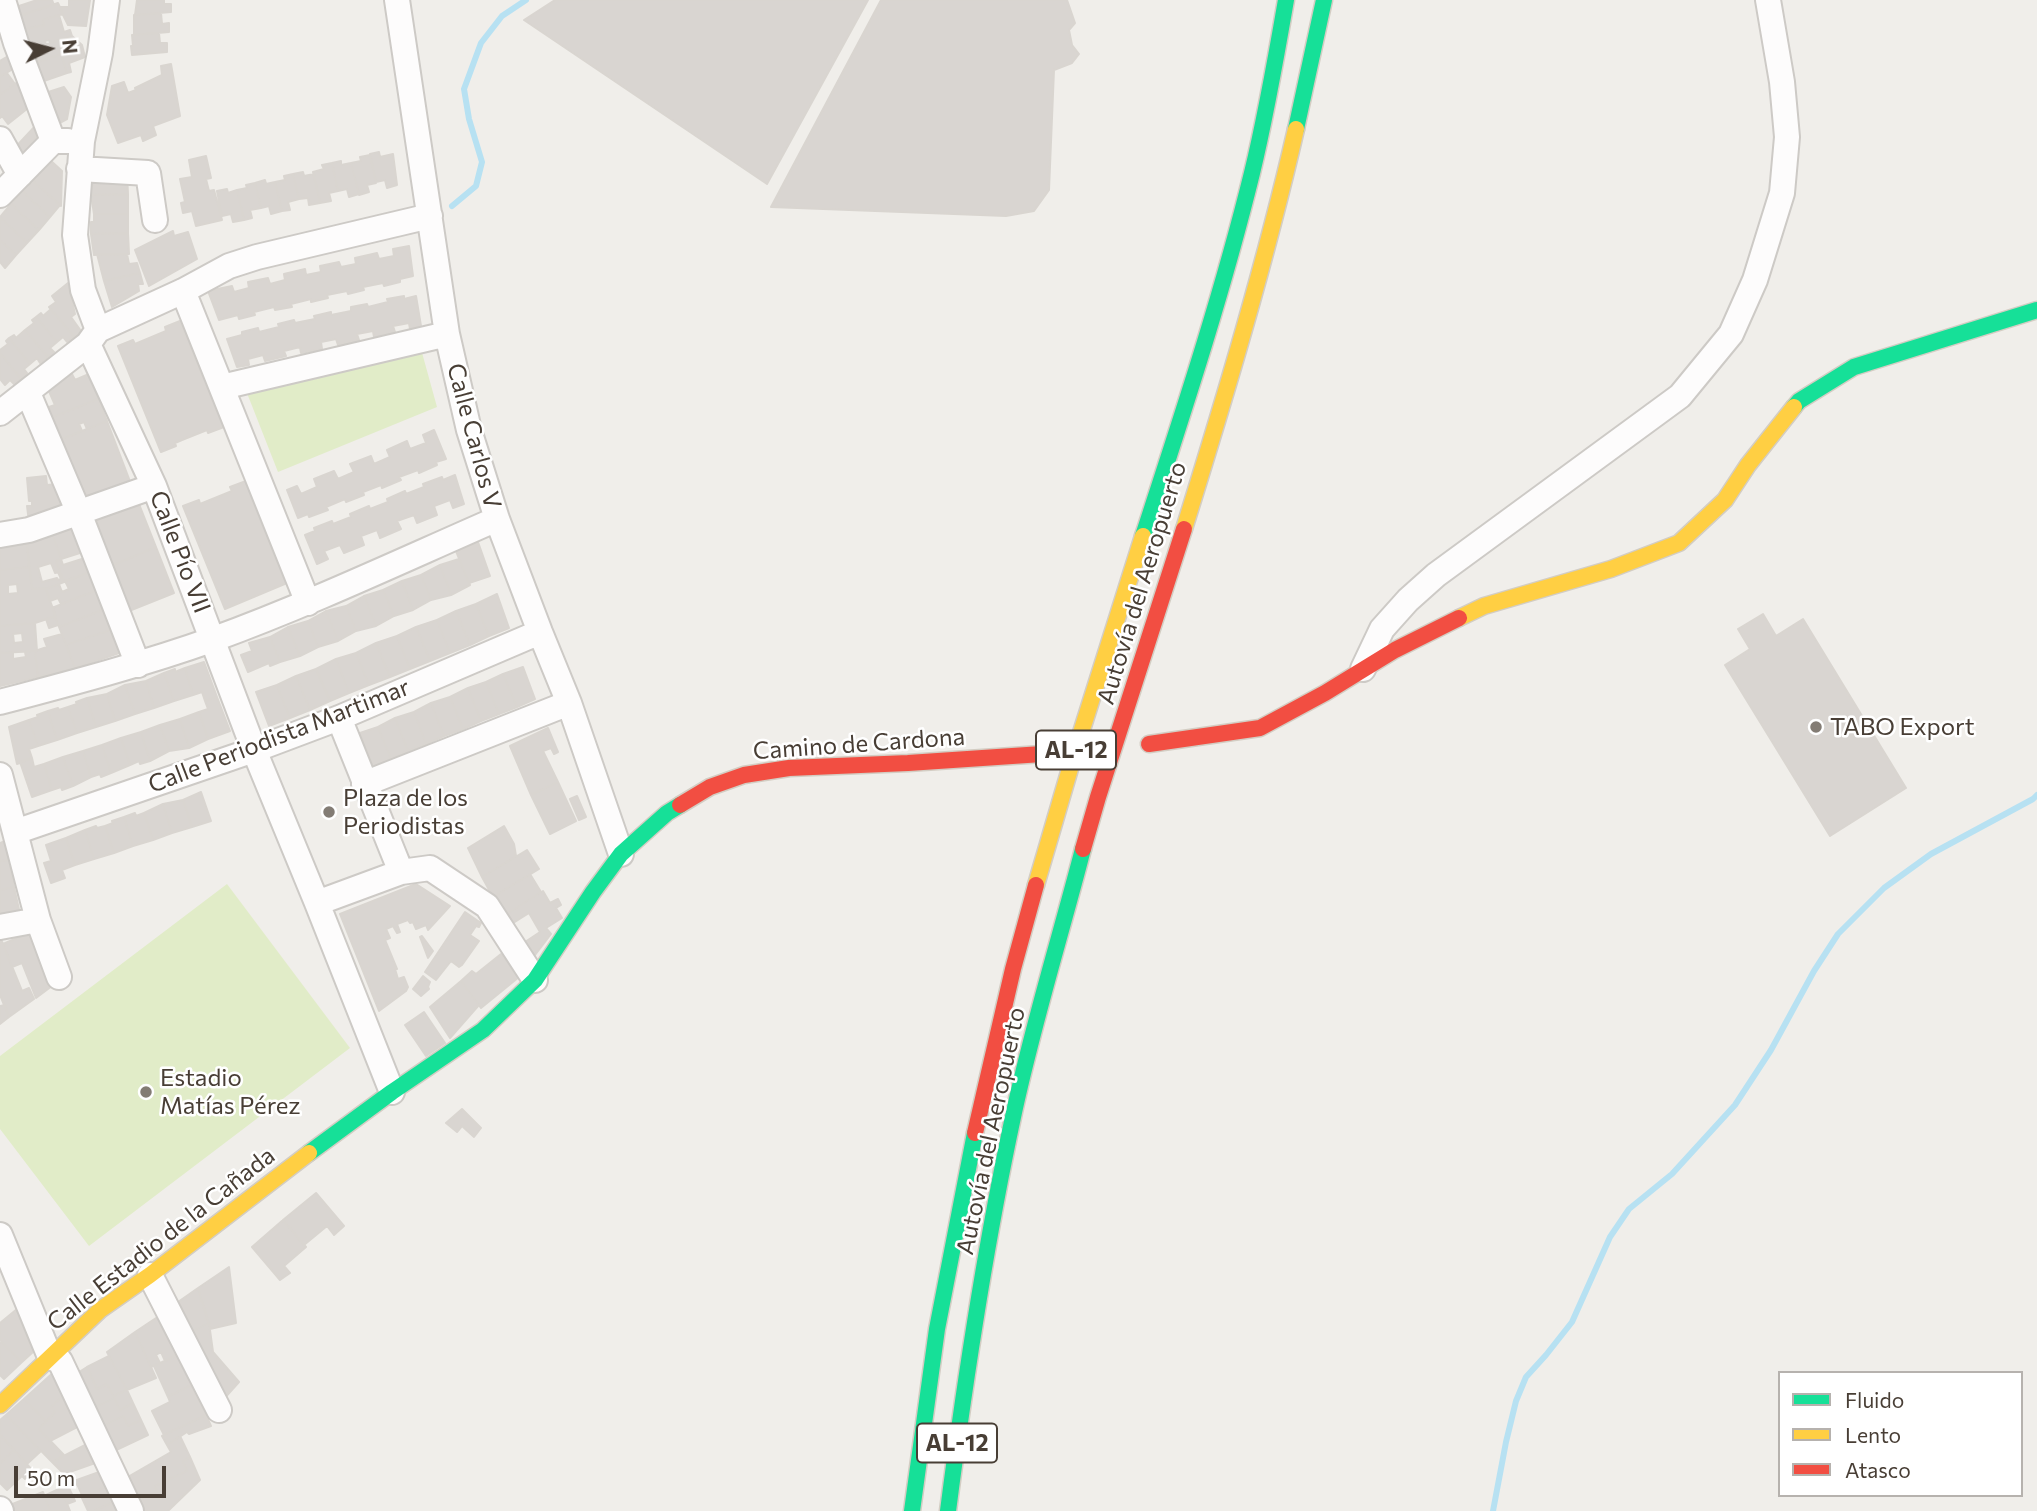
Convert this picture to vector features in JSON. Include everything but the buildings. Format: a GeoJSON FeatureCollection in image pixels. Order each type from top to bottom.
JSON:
{"type":"FeatureCollection","features":[{"type":"Feature","properties":{"kind":"main road","name":"Autovía del Aeropuerto"},"geometry":{"type":"LineString","coordinates":[[912,1511],[942,1294],[972,1138],[1007,994],[1060,802],[1230,254],[1263,124],[1286,0]]}},
{"type":"Feature","properties":{"kind":"main road","name":"Autovía del Aeropuerto"},"geometry":{"type":"LineString","coordinates":[[948,1511],[965,1375],[1014,1116],[1042,998],[1093,813],[1136,684],[1246,328],[1284,181],[1324,0]]}},
{"type":"Feature","properties":{"kind":"main road"},"geometry":{"type":"LineString","coordinates":[[1149,744],[1260,728],[1325,693],[1395,650],[1484,606],[1611,569],[1679,543],[1726,500],[1748,465],[1799,401],[1854,367],[2037,310]]}},
{"type":"Feature","properties":{"kind":"main road","name":"Camino de Cardona"},"geometry":{"type":"LineString","coordinates":[[621,854],[667,813],[710,787],[744,775],[789,768],[1042,754]]}},
{"type":"Feature","properties":{"kind":"main road","name":"Calle Estadio de la Cañada"},"geometry":{"type":"LineString","coordinates":[[0,1405],[100,1310],[392,1092],[484,1030],[536,980],[621,854]]}},
{"type":"Feature","properties":{"kind":"street"},"geometry":{"type":"LineString","coordinates":[[2,0],[8,48],[54,141]]}},
{"type":"Feature","properties":{"kind":"street","name":"Calle Pío VII"},"geometry":{"type":"LineString","coordinates":[[107,0],[100,53],[82,141],[75,235],[93,337],[214,639],[254,750],[392,1092]]}},
{"type":"Feature","properties":{"kind":"street","name":"Calle Carlos V"},"geometry":{"type":"LineString","coordinates":[[397,0],[447,334],[469,430],[497,519],[569,702],[621,854]]}},
{"type":"Feature","properties":{"kind":"street"},"geometry":{"type":"LineString","coordinates":[[1363,669],[1382,629],[1418,592],[1447,567],[1680,396],[1731,334],[1755,280],[1782,192],[1787,137],[1782,82],[1768,0]]}},
{"type":"Feature","properties":{"kind":"street"},"geometry":{"type":"LineString","coordinates":[[0,139],[20,175]]}},
{"type":"Feature","properties":{"kind":"street"},"geometry":{"type":"LineString","coordinates":[[0,195],[54,141],[82,141]]}},
{"type":"Feature","properties":{"kind":"street"},"geometry":{"type":"LineString","coordinates":[[79,169],[148,173],[155,220]]}},
{"type":"Feature","properties":{"kind":"street"},"geometry":{"type":"LineString","coordinates":[[0,413],[28,393],[93,337],[229,266],[430,216]]}},
{"type":"Feature","properties":{"kind":"street"},"geometry":{"type":"LineString","coordinates":[[183,291],[308,603]]}},
{"type":"Feature","properties":{"kind":"street"},"geometry":{"type":"LineString","coordinates":[[222,387],[447,334]]}},
{"type":"Feature","properties":{"kind":"street"},"geometry":{"type":"LineString","coordinates":[[28,393],[79,513],[138,665]]}},
{"type":"Feature","properties":{"kind":"street"},"geometry":{"type":"LineString","coordinates":[[0,535],[29,530],[154,486]]}},
{"type":"Feature","properties":{"kind":"street"},"geometry":{"type":"LineString","coordinates":[[0,702],[138,665],[214,639],[308,603],[497,519]]}},
{"type":"Feature","properties":{"kind":"street","name":"Calle Periodista Martimar"},"geometry":{"type":"LineString","coordinates":[[15,832],[339,718],[540,632]]}},
{"type":"Feature","properties":{"kind":"street"},"geometry":{"type":"LineString","coordinates":[[364,784],[569,702]]}},
{"type":"Feature","properties":{"kind":"street"},"geometry":{"type":"LineString","coordinates":[[339,718],[401,872]]}},
{"type":"Feature","properties":{"kind":"street"},"geometry":{"type":"LineString","coordinates":[[0,775],[38,920],[59,977]]}},
{"type":"Feature","properties":{"kind":"street"},"geometry":{"type":"LineString","coordinates":[[317,902],[401,872],[430,868],[487,905],[536,980]]}},
{"type":"Feature","properties":{"kind":"street"},"geometry":{"type":"LineString","coordinates":[[0,927],[38,920]]}},
{"type":"Feature","properties":{"kind":"street"},"geometry":{"type":"LineString","coordinates":[[0,1235],[5,1260],[50,1357],[60,1361],[131,1511]]}},
{"type":"Feature","properties":{"kind":"street"},"geometry":{"type":"LineString","coordinates":[[150,1275],[219,1410]]}},
{"type":"Feature","properties":{"kind":"green space"},"geometry":{"type":"Polygon","coordinates":[[[421,349],[437,407],[278,472],[245,388],[421,349]]]}},
{"type":"Feature","properties":{"kind":"green space","name":"Estadio Matías Pérez"},"geometry":{"type":"Polygon","coordinates":[[[227,884],[350,1048],[89,1246],[0,1129],[0,1056],[227,884]]]}},
{"type":"Feature","properties":{"kind":"waterway"},"geometry":{"type":"LineString","coordinates":[[452,206],[476,186],[482,162],[469,119],[464,89],[481,43],[502,16],[526,0]]}},
{"type":"Feature","properties":{"kind":"waterway"},"geometry":{"type":"LineString","coordinates":[[1493,1511],[1516,1401],[1526,1377],[1572,1322],[1610,1237],[1629,1209],[1672,1174],[1735,1105],[1771,1050],[1814,971],[1838,934],[1884,888],[1931,854],[2037,795]]}},
{"type":"Feature","properties":{"kind":"traffic: fast"},"geometry":{"type":"LineString","coordinates":[[1143,536],[1228,264],[1262,130],[1286,0]]}},
{"type":"Feature","properties":{"kind":"traffic: fast"},"geometry":{"type":"LineString","coordinates":[[1296,129],[1324,0]]}},
{"type":"Feature","properties":{"kind":"traffic: fast"},"geometry":{"type":"LineString","coordinates":[[1794,407],[1799,401],[1854,367],[2037,310]]}},
{"type":"Feature","properties":{"kind":"traffic: fast"},"geometry":{"type":"LineString","coordinates":[[309,1153],[483,1030],[535,980],[621,854],[667,813],[680,805]]}},
{"type":"Feature","properties":{"kind":"traffic: fast"},"geometry":{"type":"LineString","coordinates":[[948,1511],[993,1215],[1029,1050],[1083,849]]}},
{"type":"Feature","properties":{"kind":"traffic: fast"},"geometry":{"type":"LineString","coordinates":[[912,1511],[937,1329],[975,1133]]}},
{"type":"Feature","properties":{"kind":"traffic: slow"},"geometry":{"type":"LineString","coordinates":[[1184,529],[1244,330],[1296,129]]}},
{"type":"Feature","properties":{"kind":"traffic: slow"},"geometry":{"type":"LineString","coordinates":[[1459,618],[1484,606],[1611,569],[1679,543],[1725,500],[1748,465],[1794,407]]}},
{"type":"Feature","properties":{"kind":"traffic: slow"},"geometry":{"type":"LineString","coordinates":[[1036,885],[1143,536]]}},
{"type":"Feature","properties":{"kind":"traffic: slow"},"geometry":{"type":"LineString","coordinates":[[0,1405],[100,1310],[309,1153]]}},
{"type":"Feature","properties":{"kind":"traffic: jam"},"geometry":{"type":"LineString","coordinates":[[1083,849],[1184,529]]}},
{"type":"Feature","properties":{"kind":"traffic: jam"},"geometry":{"type":"LineString","coordinates":[[1149,744],[1260,728],[1325,693],[1395,650],[1459,618]]}},
{"type":"Feature","properties":{"kind":"traffic: jam"},"geometry":{"type":"LineString","coordinates":[[680,805],[710,787],[744,775],[789,768],[1042,754]]}},
{"type":"Feature","properties":{"kind":"traffic: jam"},"geometry":{"type":"LineString","coordinates":[[975,1133],[1013,969],[1036,885]]}},
{"type":"Feature","properties":{"kind":"place","name":"TABO Export"},"geometry":{"type":"Point","coordinates":[1816,727]}},
{"type":"Feature","properties":{"kind":"place","name":"Plaza de los Periodistas"},"geometry":{"type":"Point","coordinates":[329,812]}},
{"type":"Feature","properties":{"kind":"place","name":"Estadio Matías Pérez"},"geometry":{"type":"Point","coordinates":[146,1092]}}]}
